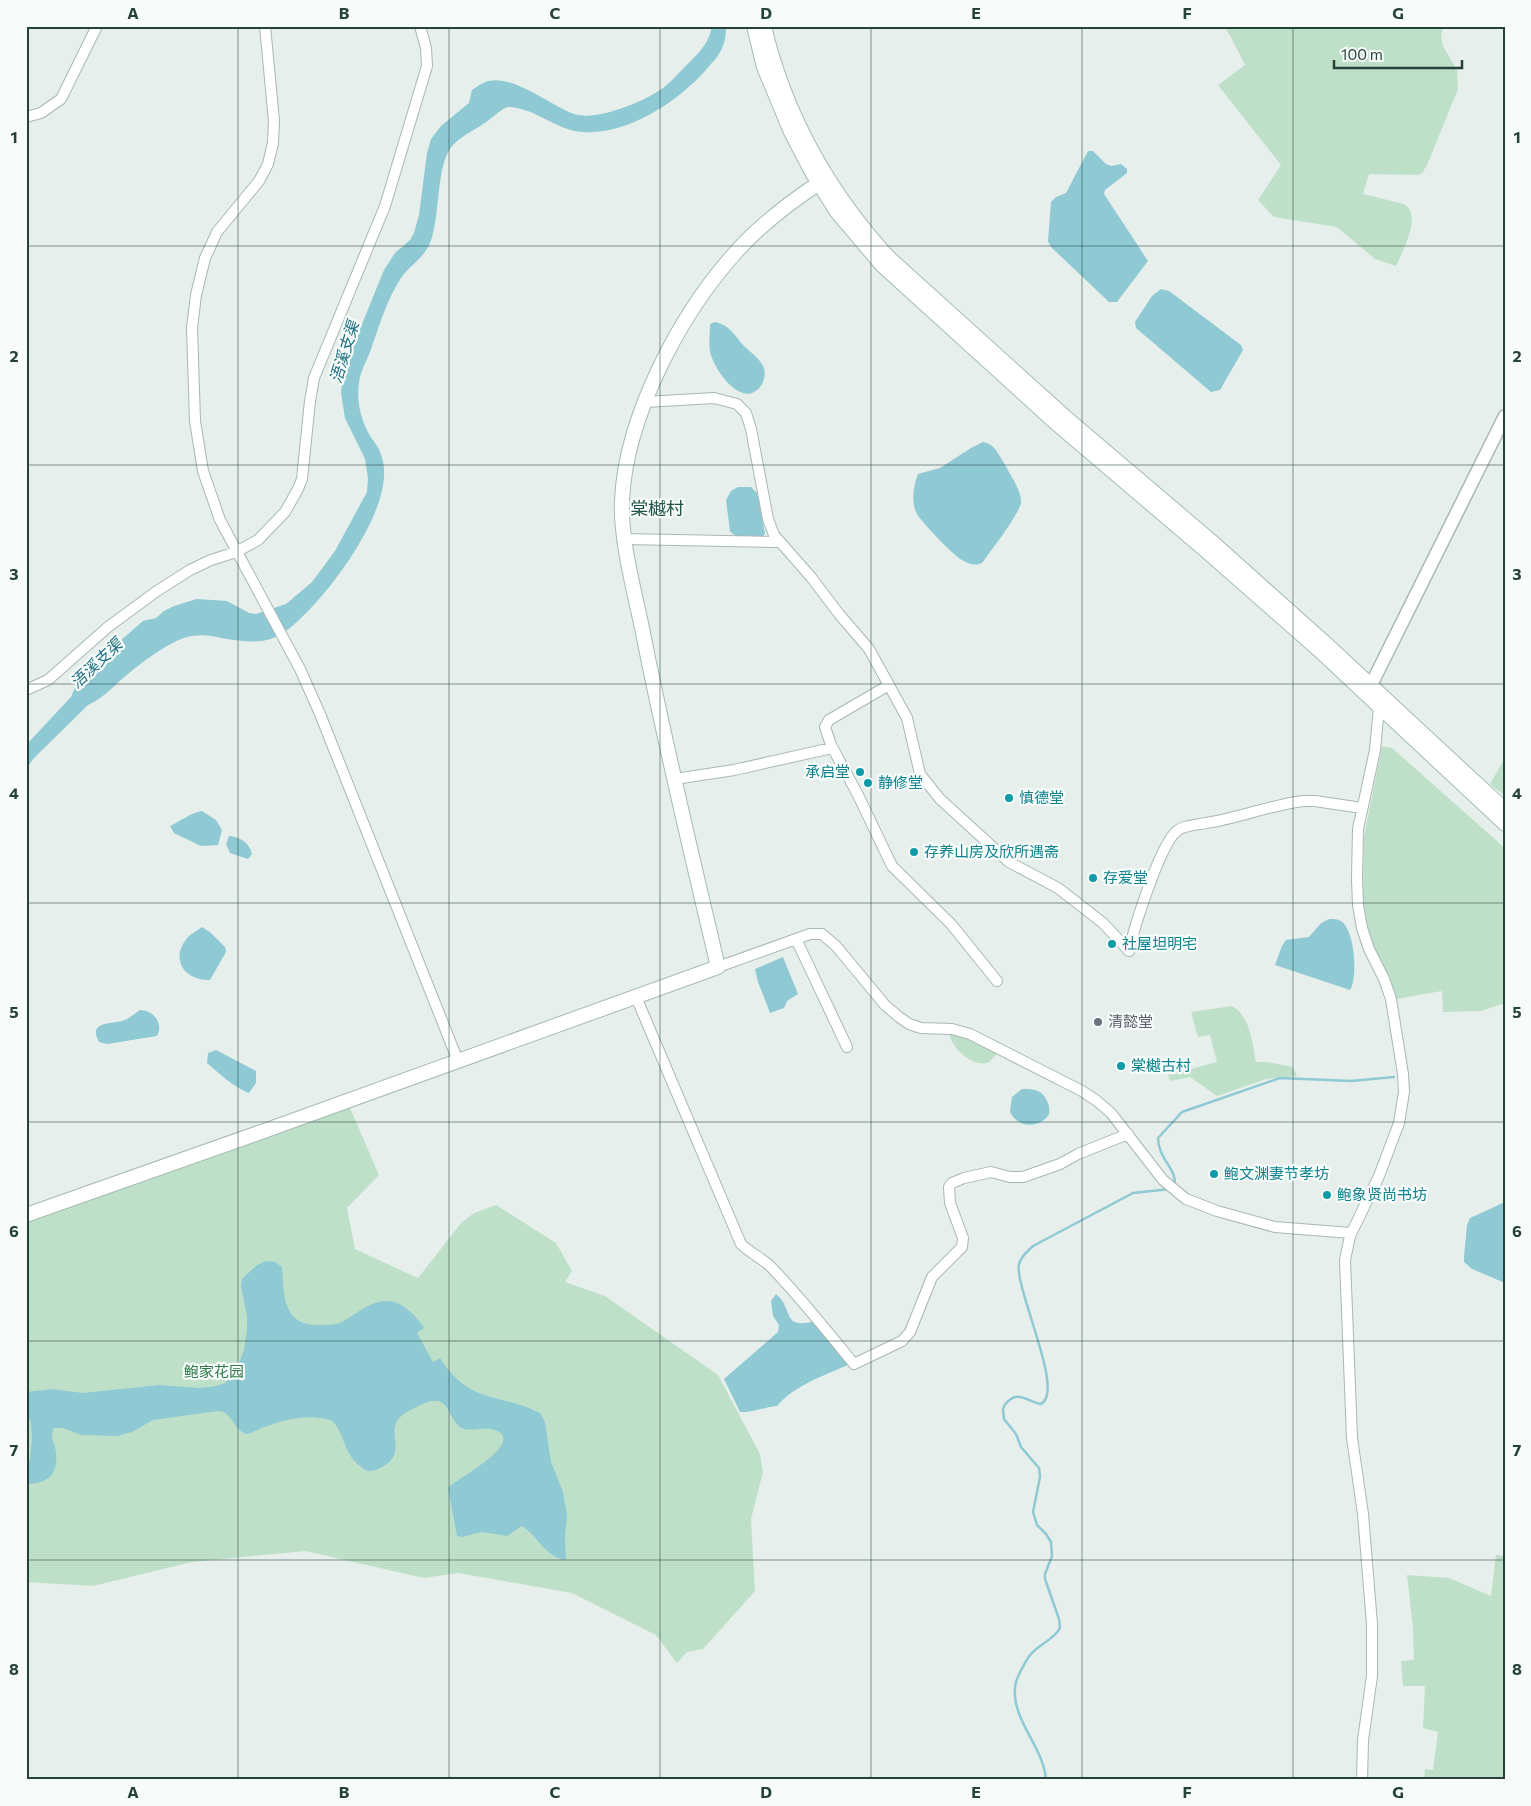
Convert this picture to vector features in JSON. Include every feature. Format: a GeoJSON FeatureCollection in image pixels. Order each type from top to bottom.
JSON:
{"type":"FeatureCollection","features":[{"type":"Feature","properties":{"kind":"main road"},"geometry":{"type":"LineString","coordinates":[[754,26],[764,67],[781,110],[819,183],[851,230],[882,265],[1057,424],[1319,650],[1505,824]]}},
{"type":"Feature","properties":{"kind":"main road"},"geometry":{"type":"LineString","coordinates":[[764,26],[782,85],[800,127],[833,187],[874,241],[905,274],[1064,416],[1211,541],[1371,685],[1505,810]]}},
{"type":"Feature","properties":{"kind":"main road"},"geometry":{"type":"LineString","coordinates":[[26,1214],[718,967],[651,676],[624,539],[621,504],[624,477],[633,438],[645,402],[683,326],[721,270],[736,252],[760,228],[819,183]]}},
{"type":"Feature","properties":{"kind":"street"},"geometry":{"type":"LineString","coordinates":[[26,117],[41,114],[61,99],[97,26]]}},
{"type":"Feature","properties":{"kind":"street"},"geometry":{"type":"LineString","coordinates":[[265,26],[274,126],[271,154],[259,180],[217,232],[208,249],[196,295],[192,328],[195,422],[199,454],[214,504],[236,552],[289,649],[320,714],[458,1061]]}},
{"type":"Feature","properties":{"kind":"street"},"geometry":{"type":"LineString","coordinates":[[26,690],[48,680],[108,627],[173,580],[211,560],[236,552],[258,540],[290,506],[298,489],[304,468],[314,378],[384,206],[427,66],[426,48],[420,26]]}},
{"type":"Feature","properties":{"kind":"street"},"geometry":{"type":"LineString","coordinates":[[645,402],[714,398],[737,404],[746,413],[752,429],[768,519],[774,535],[811,577],[838,614],[869,649],[907,718],[920,774],[940,799],[1009,862],[1058,888],[1104,923],[1129,951],[1161,854],[1173,834],[1181,828],[1219,822],[1303,801],[1362,808]]}},
{"type":"Feature","properties":{"kind":"street"},"geometry":{"type":"LineString","coordinates":[[1371,685],[1505,416]]}},
{"type":"Feature","properties":{"kind":"street"},"geometry":{"type":"LineString","coordinates":[[624,539],[779,542]]}},
{"type":"Feature","properties":{"kind":"street"},"geometry":{"type":"LineString","coordinates":[[889,685],[829,720],[825,727],[832,748],[858,794],[892,866],[950,924],[997,981]]}},
{"type":"Feature","properties":{"kind":"street"},"geometry":{"type":"LineString","coordinates":[[1362,1780],[1363,1740],[1372,1676],[1373,1652],[1363,1514],[1352,1438],[1345,1260],[1351,1233],[1379,1176],[1396,1132],[1402,1112],[1404,1092],[1403,1074],[1391,999],[1384,979],[1369,950],[1360,916],[1356,864],[1358,829],[1376,744],[1379,707]]}},
{"type":"Feature","properties":{"kind":"street"},"geometry":{"type":"LineString","coordinates":[[675,779],[734,770],[832,748]]}},
{"type":"Feature","properties":{"kind":"street"},"geometry":{"type":"LineString","coordinates":[[718,967],[810,934],[822,934],[836,946],[885,1005],[909,1024],[920,1028],[952,1029],[970,1034],[1082,1091],[1107,1109],[1170,1188],[1194,1203],[1239,1218],[1275,1227],[1351,1233]]}},
{"type":"Feature","properties":{"kind":"street"},"geometry":{"type":"LineString","coordinates":[[796,939],[847,1047]]}},
{"type":"Feature","properties":{"kind":"street"},"geometry":{"type":"LineString","coordinates":[[636,997],[741,1244],[770,1266],[854,1364],[902,1341],[910,1332],[932,1277],[962,1247],[963,1238],[950,1203],[949,1187],[952,1183],[964,1178],[991,1172],[1010,1177],[1023,1177],[1060,1164],[1078,1154],[1128,1134]]}},
{"type":"Feature","properties":{"kind":"green space"},"geometry":{"type":"Polygon","coordinates":[[[1225,26],[1443,26],[1441,37],[1443,46],[1457,70],[1458,89],[1427,165],[1422,173],[1418,175],[1369,174],[1363,194],[1404,204],[1409,209],[1412,216],[1409,234],[1396,266],[1375,259],[1337,227],[1274,217],[1258,200],[1281,165],[1218,85],[1245,65],[1225,26]]]}},
{"type":"Feature","properties":{"kind":"green space"},"geometry":{"type":"Polygon","coordinates":[[[1382,746],[1392,748],[1505,848],[1505,1003],[1481,1011],[1443,1012],[1442,991],[1396,999],[1368,932],[1363,904],[1364,837],[1382,746]]]}},
{"type":"Feature","properties":{"kind":"green space"},"geometry":{"type":"Polygon","coordinates":[[[1505,758],[1505,796],[1490,784],[1505,758]]]}},
{"type":"Feature","properties":{"kind":"green space"},"geometry":{"type":"Polygon","coordinates":[[[1232,1006],[1243,1017],[1250,1031],[1256,1062],[1268,1062],[1293,1067],[1297,1076],[1266,1079],[1217,1096],[1190,1077],[1170,1081],[1168,1075],[1217,1062],[1210,1035],[1198,1037],[1191,1012],[1232,1006]]]}},
{"type":"Feature","properties":{"kind":"green space"},"geometry":{"type":"Polygon","coordinates":[[[949,1033],[964,1036],[997,1054],[988,1063],[975,1062],[958,1050],[949,1033]]]}},
{"type":"Feature","properties":{"kind":"green space","name":"鲍家花园"},"geometry":{"type":"Polygon","coordinates":[[[350,1108],[379,1175],[347,1208],[355,1249],[418,1278],[461,1223],[474,1213],[496,1205],[556,1243],[572,1271],[565,1282],[605,1296],[718,1375],[760,1454],[763,1472],[751,1519],[755,1591],[703,1649],[687,1652],[677,1663],[656,1635],[572,1593],[458,1573],[424,1578],[305,1551],[192,1562],[93,1586],[26,1582],[26,1223],[350,1108]]]}},
{"type":"Feature","properties":{"kind":"green space"},"geometry":{"type":"Polygon","coordinates":[[[1496,1555],[1505,1556],[1505,1780],[1424,1780],[1425,1769],[1433,1770],[1438,1732],[1423,1728],[1425,1686],[1403,1686],[1401,1661],[1414,1660],[1413,1628],[1407,1575],[1449,1578],[1491,1596],[1496,1555]]]}},
{"type":"Feature","properties":{"kind":"water","name":"浯溪支渠"},"geometry":{"type":"Polygon","coordinates":[[[712,26],[726,26],[724,43],[719,55],[681,94],[634,122],[600,132],[573,131],[527,111],[507,107],[453,145],[442,169],[430,243],[424,253],[401,278],[391,296],[363,367],[358,390],[360,410],[367,430],[381,455],[384,476],[381,496],[373,518],[362,540],[348,561],[334,581],[308,611],[278,636],[269,640],[249,641],[194,636],[171,644],[145,660],[101,698],[88,705],[34,758],[26,769],[26,745],[71,697],[80,676],[143,621],[156,618],[174,606],[197,599],[227,601],[249,613],[256,614],[286,604],[312,582],[335,551],[367,492],[368,478],[365,459],[345,418],[341,393],[343,376],[351,351],[384,270],[395,253],[410,240],[414,233],[419,215],[427,153],[431,139],[441,126],[469,103],[472,90],[482,83],[499,80],[510,82],[574,114],[583,116],[605,113],[649,97],[663,88],[704,46],[712,26]]]}},
{"type":"Feature","properties":{"kind":"water"},"geometry":{"type":"Polygon","coordinates":[[[1088,151],[1093,151],[1106,164],[1111,166],[1121,164],[1127,169],[1127,173],[1105,190],[1104,194],[1148,261],[1117,302],[1109,302],[1051,247],[1048,241],[1051,202],[1056,197],[1066,193],[1088,151]]]}},
{"type":"Feature","properties":{"kind":"water"},"geometry":{"type":"Polygon","coordinates":[[[1161,289],[1169,291],[1241,345],[1243,350],[1220,390],[1211,392],[1136,328],[1135,322],[1152,296],[1161,289]]]}},
{"type":"Feature","properties":{"kind":"water"},"geometry":{"type":"Polygon","coordinates":[[[715,322],[728,328],[763,366],[765,376],[761,386],[753,393],[748,394],[738,391],[723,377],[716,366],[709,344],[710,324],[715,322]]]}},
{"type":"Feature","properties":{"kind":"water"},"geometry":{"type":"Polygon","coordinates":[[[983,442],[993,447],[998,453],[1017,487],[1021,502],[1011,523],[983,562],[975,565],[967,563],[958,557],[923,522],[914,508],[914,493],[918,474],[940,468],[983,442]]]}},
{"type":"Feature","properties":{"kind":"water"},"geometry":{"type":"Polygon","coordinates":[[[738,487],[751,487],[757,493],[765,533],[763,537],[741,538],[730,531],[726,500],[731,491],[738,487]]]}},
{"type":"Feature","properties":{"kind":"water"},"geometry":{"type":"Polygon","coordinates":[[[202,811],[216,820],[222,830],[218,845],[201,846],[174,833],[170,826],[202,811]]]}},
{"type":"Feature","properties":{"kind":"water"},"geometry":{"type":"Polygon","coordinates":[[[229,836],[246,843],[252,854],[248,859],[230,853],[226,844],[229,836]]]}},
{"type":"Feature","properties":{"kind":"water"},"geometry":{"type":"Polygon","coordinates":[[[1329,919],[1341,921],[1346,926],[1352,944],[1354,975],[1350,990],[1275,965],[1286,940],[1309,937],[1321,923],[1329,919]]]}},
{"type":"Feature","properties":{"kind":"water"},"geometry":{"type":"Polygon","coordinates":[[[202,927],[225,947],[226,952],[210,980],[201,979],[186,972],[180,959],[183,944],[189,936],[202,927]]]}},
{"type":"Feature","properties":{"kind":"water"},"geometry":{"type":"Polygon","coordinates":[[[783,957],[798,994],[787,1001],[784,1008],[770,1013],[755,969],[783,957]]]}},
{"type":"Feature","properties":{"kind":"water"},"geometry":{"type":"Polygon","coordinates":[[[140,1010],[149,1012],[156,1018],[159,1026],[157,1036],[107,1044],[99,1042],[96,1035],[98,1027],[125,1020],[140,1010]]]}},
{"type":"Feature","properties":{"kind":"water"},"geometry":{"type":"Polygon","coordinates":[[[216,1050],[256,1071],[256,1083],[249,1093],[232,1084],[207,1063],[208,1053],[216,1050]]]}},
{"type":"Feature","properties":{"kind":"water"},"geometry":{"type":"Polygon","coordinates":[[[1022,1089],[1035,1090],[1044,1095],[1048,1103],[1049,1114],[1044,1120],[1032,1125],[1025,1124],[1017,1121],[1012,1115],[1010,1112],[1012,1097],[1022,1089]]]}},
{"type":"Feature","properties":{"kind":"water"},"geometry":{"type":"Polygon","coordinates":[[[1505,1202],[1505,1283],[1472,1269],[1464,1262],[1464,1257],[1467,1225],[1470,1218],[1505,1202]]]}},
{"type":"Feature","properties":{"kind":"water"},"geometry":{"type":"Polygon","coordinates":[[[266,1261],[275,1262],[282,1267],[283,1288],[287,1306],[298,1320],[307,1324],[334,1324],[342,1322],[374,1303],[386,1301],[397,1303],[412,1313],[423,1326],[424,1328],[417,1333],[433,1362],[440,1358],[451,1373],[462,1383],[474,1390],[540,1413],[545,1422],[551,1462],[563,1492],[567,1516],[566,1558],[564,1560],[557,1558],[546,1550],[522,1526],[507,1536],[482,1532],[462,1537],[457,1536],[448,1488],[495,1453],[502,1444],[503,1437],[492,1429],[464,1429],[455,1421],[445,1405],[434,1401],[410,1410],[399,1418],[394,1432],[395,1454],[387,1464],[373,1471],[365,1470],[354,1461],[337,1427],[330,1420],[315,1417],[290,1419],[246,1434],[238,1428],[230,1417],[218,1411],[153,1420],[132,1432],[117,1436],[81,1435],[63,1428],[54,1428],[52,1435],[56,1463],[54,1470],[47,1479],[41,1482],[26,1484],[26,1467],[30,1460],[32,1438],[31,1423],[26,1411],[26,1392],[53,1389],[83,1393],[159,1385],[200,1388],[225,1383],[232,1376],[244,1350],[247,1316],[241,1286],[242,1279],[257,1265],[266,1261]]]}},
{"type":"Feature","properties":{"kind":"water"},"geometry":{"type":"Polygon","coordinates":[[[776,1294],[782,1300],[793,1321],[805,1323],[816,1321],[850,1364],[802,1386],[777,1406],[740,1412],[724,1379],[778,1332],[779,1325],[773,1316],[771,1301],[776,1294]]]}},
{"type":"Feature","properties":{"kind":"waterway"},"geometry":{"type":"LineString","coordinates":[[1174,1186],[1174,1175],[1161,1152],[1158,1138],[1182,1112],[1280,1078],[1351,1081],[1394,1077]]}},
{"type":"Feature","properties":{"kind":"waterway"},"geometry":{"type":"LineString","coordinates":[[1046,1780],[1040,1756],[1018,1712],[1015,1700],[1016,1682],[1029,1657],[1053,1637],[1060,1628],[1059,1619],[1045,1579],[1052,1556],[1051,1542],[1037,1525],[1033,1512],[1040,1477],[1039,1468],[1021,1447],[1016,1434],[1004,1419],[1004,1406],[1013,1398],[1021,1397],[1040,1404],[1047,1396],[1044,1362],[1024,1295],[1019,1264],[1023,1256],[1033,1246],[1133,1193],[1170,1189]]}},
{"type":"Feature","properties":{"kind":"place","name":"承启堂"},"geometry":{"type":"Point","coordinates":[860,772]}},
{"type":"Feature","properties":{"kind":"place","name":"静修堂"},"geometry":{"type":"Point","coordinates":[868,783]}},
{"type":"Feature","properties":{"kind":"place","name":"慎德堂"},"geometry":{"type":"Point","coordinates":[1009,798]}},
{"type":"Feature","properties":{"kind":"place","name":"存养山房及欣所遇斋"},"geometry":{"type":"Point","coordinates":[914,852]}},
{"type":"Feature","properties":{"kind":"place","name":"存爱堂"},"geometry":{"type":"Point","coordinates":[1093,878]}},
{"type":"Feature","properties":{"kind":"place","name":"社屋坦明宅"},"geometry":{"type":"Point","coordinates":[1112,944]}},
{"type":"Feature","properties":{"kind":"place","name":"清懿堂"},"geometry":{"type":"Point","coordinates":[1098,1022]}},
{"type":"Feature","properties":{"kind":"place","name":"棠樾古村"},"geometry":{"type":"Point","coordinates":[1121,1066]}},
{"type":"Feature","properties":{"kind":"place","name":"鲍文渊妻节孝坊"},"geometry":{"type":"Point","coordinates":[1214,1174]}},
{"type":"Feature","properties":{"kind":"place","name":"鲍象贤尚书坊"},"geometry":{"type":"Point","coordinates":[1327,1195]}},
{"type":"Feature","properties":{"kind":"district","name":"棠樾村"},"geometry":{"type":"Point","coordinates":[657,509]}}]}
